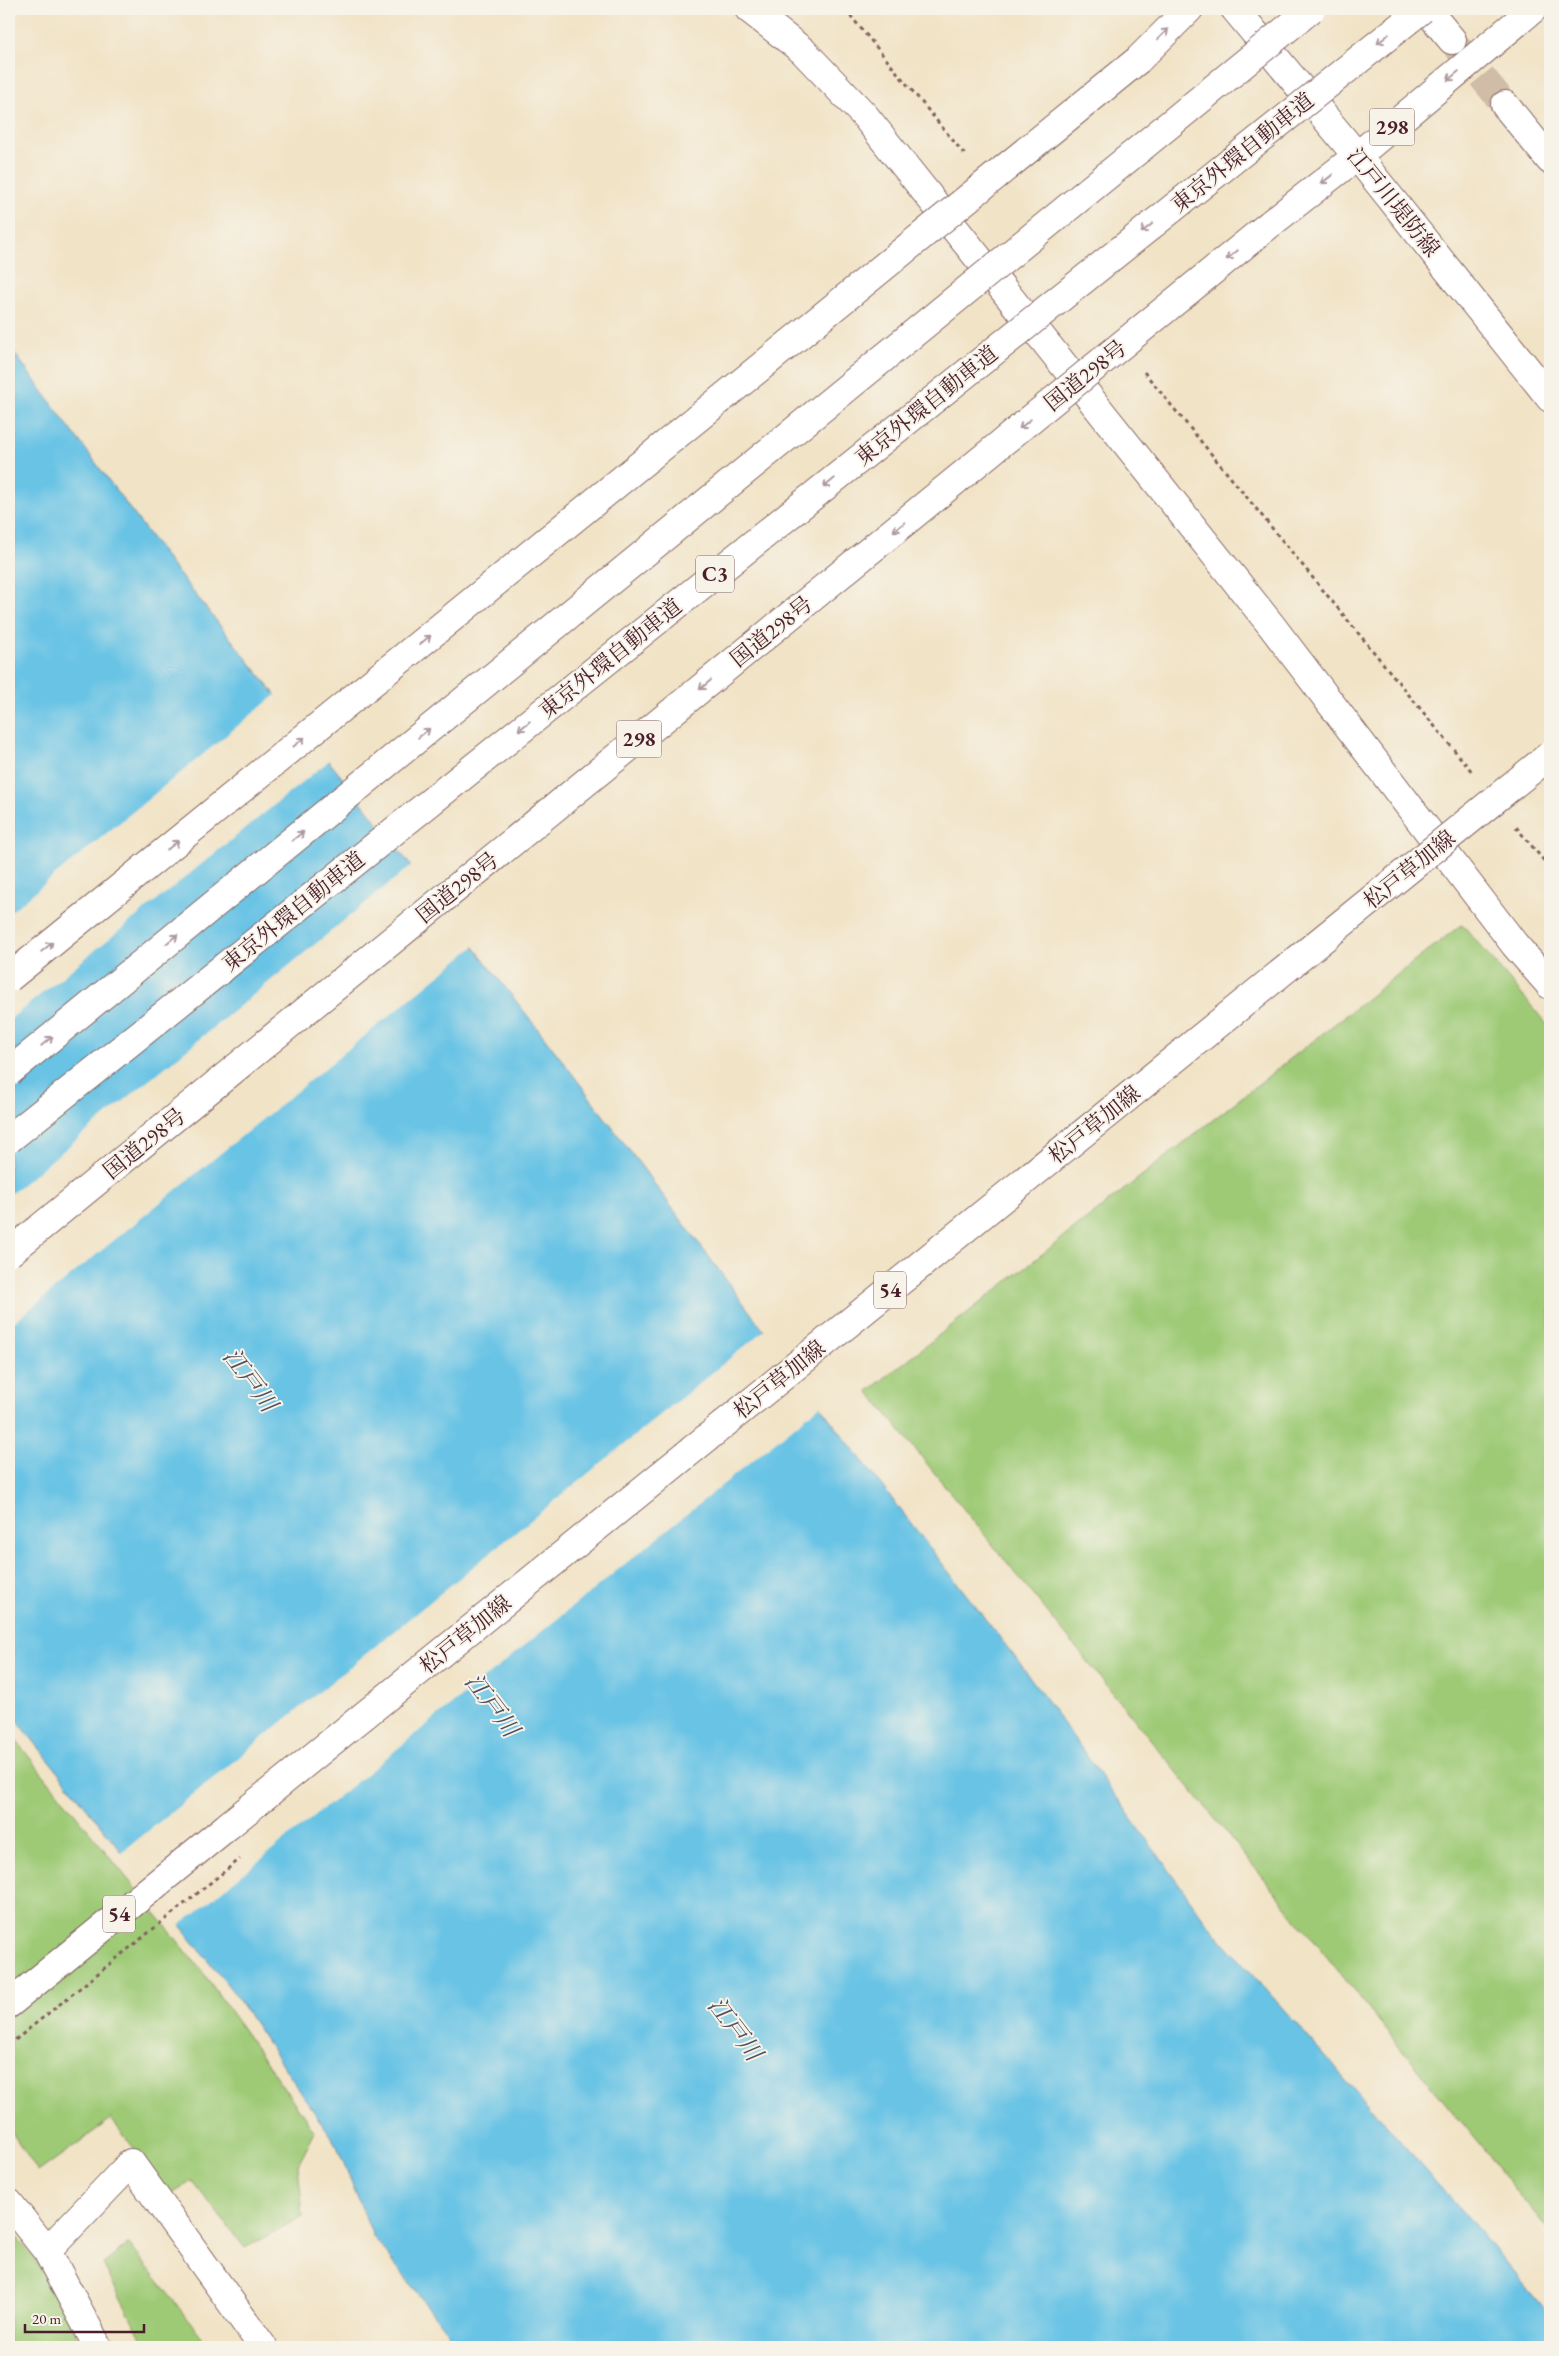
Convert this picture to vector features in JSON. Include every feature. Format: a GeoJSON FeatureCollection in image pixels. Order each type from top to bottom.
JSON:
{"type":"FeatureCollection","features":[{"type":"Feature","properties":{"kind":"main road"},"geometry":{"type":"LineString","coordinates":[[750,9],[803,51],[865,116],[1271,624],[1515,944],[1550,985]]}},
{"type":"Feature","properties":{"kind":"main road"},"geometry":{"type":"LineString","coordinates":[[9,978],[1138,60],[1189,9]]}},
{"type":"Feature","properties":{"kind":"main road","name":"江戸川堤防線"},"geometry":{"type":"LineString","coordinates":[[1234,9],[1357,156],[1550,398]]}},
{"type":"Feature","properties":{"kind":"main road"},"geometry":{"type":"LineString","coordinates":[[9,1072],[1311,9]]}},
{"type":"Feature","properties":{"kind":"main road","name":"東京外環自動車道"},"geometry":{"type":"LineString","coordinates":[[9,1139],[1422,9]]}},
{"type":"Feature","properties":{"kind":"main road"},"geometry":{"type":"LineString","coordinates":[[1426,9],[1452,40]]}},
{"type":"Feature","properties":{"kind":"main road","name":"国道298号"},"geometry":{"type":"LineString","coordinates":[[9,1253],[1270,224],[1357,156],[1533,9]]}},
{"type":"Feature","properties":{"kind":"main road"},"geometry":{"type":"LineString","coordinates":[[1505,105],[1541,129],[1550,160]]}},
{"type":"Feature","properties":{"kind":"main road","name":"松戸草加線"},"geometry":{"type":"LineString","coordinates":[[9,2004],[1550,754]]}},
{"type":"Feature","properties":{"kind":"main road"},"geometry":{"type":"LineString","coordinates":[[47,2251],[130,2163],[264,2347]]}},
{"type":"Feature","properties":{"kind":"main road"},"geometry":{"type":"LineString","coordinates":[[9,2203],[47,2251],[98,2347]]}},
{"type":"Feature","properties":{"kind":"path"},"geometry":{"type":"LineString","coordinates":[[845,9],[967,158]]}},
{"type":"Feature","properties":{"kind":"path"},"geometry":{"type":"LineString","coordinates":[[1141,369],[1476,777]]}},
{"type":"Feature","properties":{"kind":"path"},"geometry":{"type":"LineString","coordinates":[[1513,823],[1550,868]]}},
{"type":"Feature","properties":{"kind":"green space"},"geometry":{"type":"Polygon","coordinates":[[[1462,924],[1550,1028],[1550,2232],[868,1391],[1462,924]]]}},
{"type":"Feature","properties":{"kind":"green space"},"geometry":{"type":"Polygon","coordinates":[[[9,1732],[202,1971],[315,2132],[298,2165],[303,2216],[245,2248],[192,2181],[170,2194],[111,2119],[38,2172],[9,2128],[9,1732]]]}},
{"type":"Feature","properties":{"kind":"green space"},"geometry":{"type":"Polygon","coordinates":[[[9,2227],[37,2262],[83,2347],[9,2347],[9,2227]]]}},
{"type":"Feature","properties":{"kind":"green space"},"geometry":{"type":"Polygon","coordinates":[[[129,2244],[210,2347],[146,2347],[103,2264],[129,2244]]]}},
{"type":"Feature","properties":{"kind":"water","name":"江戸川"},"geometry":{"type":"Polygon","coordinates":[[[9,346],[170,563],[359,799],[565,1064],[826,1414],[1021,1665],[1208,1924],[1477,2228],[1550,2316],[1550,2347],[459,2347],[373,2236],[337,2146],[234,1993],[9,1710],[9,346]]]}},
{"type":"Feature","properties":{"kind":"pier"},"geometry":{"type":"Polygon","coordinates":[[[278,693],[331,759],[9,1020],[9,913],[278,693]]]}},
{"type":"Feature","properties":{"kind":"pier"},"geometry":{"type":"Polygon","coordinates":[[[413,864],[476,945],[9,1326],[9,1195],[413,864]]]}},
{"type":"Feature","properties":{"kind":"pier"},"geometry":{"type":"Polygon","coordinates":[[[766,1329],[822,1404],[179,1926],[121,1853],[766,1329]]]}},
{"type":"Feature","properties":{"kind":"tunnel"},"geometry":{"type":"LineString","coordinates":[[1455,44],[1505,105]]}}]}
